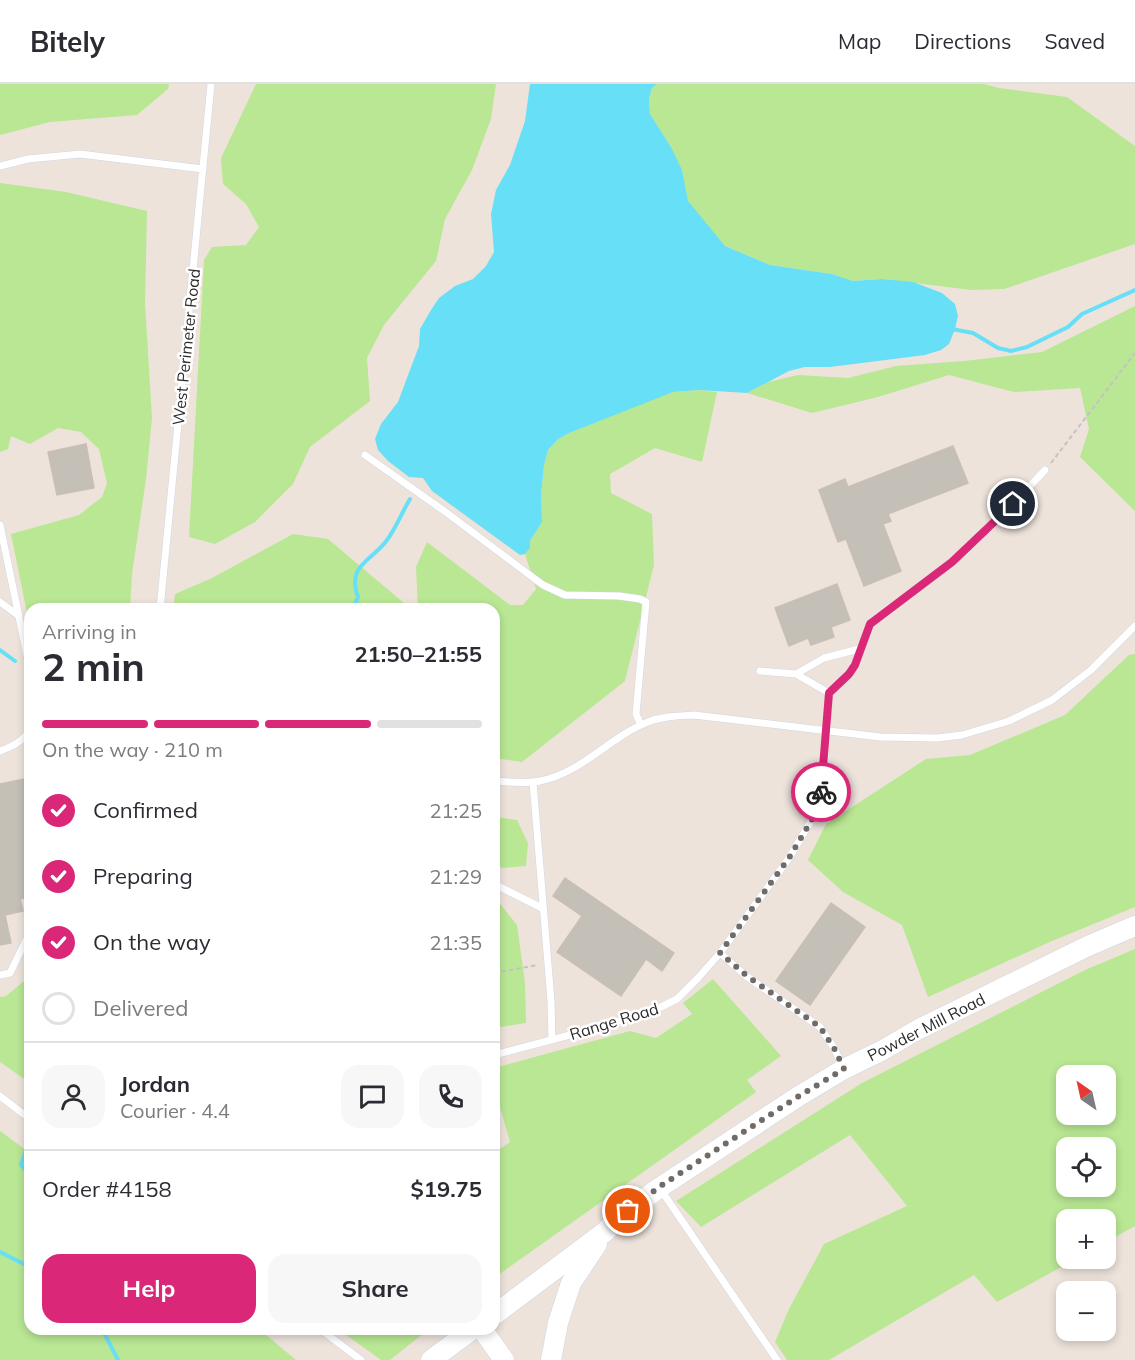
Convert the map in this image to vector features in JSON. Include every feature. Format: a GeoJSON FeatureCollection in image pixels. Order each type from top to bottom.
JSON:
{"type":"FeatureCollection","features":[{"type":"Feature","properties":{"kind":"main road","name":"Powder Mill Road"},"geometry":{"type":"LineString","coordinates":[[500,1310],[606,1231],[614,1222],[659,1187],[799,1096],[927,1024],[1088,946],[1135,926]]}},
{"type":"Feature","properties":{"kind":"main road"},"geometry":{"type":"LineString","coordinates":[[551,1360],[558,1323],[571,1283],[606,1231]]}},
{"type":"Feature","properties":{"kind":"main road"},"geometry":{"type":"LineString","coordinates":[[431,1360],[465,1335]]}},
{"type":"Feature","properties":{"kind":"main road"},"geometry":{"type":"LineString","coordinates":[[486,1335],[504,1360]]}},
{"type":"Feature","properties":{"kind":"lane","name":"West Perimeter Road"},"geometry":{"type":"LineString","coordinates":[[161,603],[211,84]]}},
{"type":"Feature","properties":{"kind":"lane"},"geometry":{"type":"LineString","coordinates":[[0,166],[28,159],[80,154],[203,169]]}},
{"type":"Feature","properties":{"kind":"lane"},"geometry":{"type":"LineString","coordinates":[[365,455],[543,585],[565,596],[619,596],[640,598],[646,602],[636,714],[641,725]]}},
{"type":"Feature","properties":{"kind":"lane"},"geometry":{"type":"LineString","coordinates":[[760,671],[796,674],[829,693],[855,665],[870,624],[952,562],[996,522],[1046,470]]}},
{"type":"Feature","properties":{"kind":"lane"},"geometry":{"type":"LineString","coordinates":[[0,525],[24,641]]}},
{"type":"Feature","properties":{"kind":"lane"},"geometry":{"type":"LineString","coordinates":[[0,603],[19,616]]}},
{"type":"Feature","properties":{"kind":"lane"},"geometry":{"type":"LineString","coordinates":[[500,781],[541,781],[570,770],[641,725],[660,718],[694,715],[826,729],[880,738],[962,735],[992,727],[1028,712],[1065,691],[1091,670],[1135,626]]}},
{"type":"Feature","properties":{"kind":"lane"},"geometry":{"type":"LineString","coordinates":[[796,674],[824,658],[860,649]]}},
{"type":"Feature","properties":{"kind":"lane","name":"Range Road"},"geometry":{"type":"LineString","coordinates":[[500,1053],[604,1026],[660,1008],[677,999],[720,953],[789,858],[814,816],[823,783],[829,693]]}},
{"type":"Feature","properties":{"kind":"lane"},"geometry":{"type":"LineString","coordinates":[[0,751],[13,747],[24,738]]}},
{"type":"Feature","properties":{"kind":"lane"},"geometry":{"type":"LineString","coordinates":[[533,782],[552,1040]]}},
{"type":"Feature","properties":{"kind":"lane"},"geometry":{"type":"LineString","coordinates":[[500,888],[542,908]]}},
{"type":"Feature","properties":{"kind":"lane"},"geometry":{"type":"LineString","coordinates":[[0,975],[9,973],[24,944]]}},
{"type":"Feature","properties":{"kind":"lane"},"geometry":{"type":"LineString","coordinates":[[720,953],[747,976],[820,1027],[844,1069]]}},
{"type":"Feature","properties":{"kind":"lane"},"geometry":{"type":"LineString","coordinates":[[0,1096],[24,1114]]}},
{"type":"Feature","properties":{"kind":"lane"},"geometry":{"type":"LineString","coordinates":[[659,1187],[777,1360]]}},
{"type":"Feature","properties":{"kind":"lane"},"geometry":{"type":"LineString","coordinates":[[328,1335],[361,1360]]}},
{"type":"Feature","properties":{"kind":"path"},"geometry":{"type":"LineString","coordinates":[[1046,470],[1135,352]]}},
{"type":"Feature","properties":{"kind":"path"},"geometry":{"type":"LineString","coordinates":[[500,972],[547,963]]}},
{"type":"Feature","properties":{"kind":"green space"},"geometry":{"type":"Polygon","coordinates":[[[0,84],[169,84],[168,89],[137,115],[50,122],[0,135],[0,84]]]}},
{"type":"Feature","properties":{"kind":"green space"},"geometry":{"type":"Polygon","coordinates":[[[256,84],[496,84],[491,119],[472,170],[445,219],[436,261],[384,325],[367,358],[370,401],[310,447],[293,484],[255,522],[215,544],[189,537],[204,260],[212,247],[246,245],[259,227],[246,204],[223,184],[221,158],[256,84]]]}},
{"type":"Feature","properties":{"kind":"green space"},"geometry":{"type":"Polygon","coordinates":[[[657,84],[984,84],[1067,97],[1135,146],[1135,244],[1004,289],[972,290],[882,279],[853,281],[832,274],[770,265],[725,246],[694,211],[688,201],[671,147],[650,114],[649,99],[652,88],[657,84]]]}},
{"type":"Feature","properties":{"kind":"green space"},"geometry":{"type":"Polygon","coordinates":[[[0,183],[66,192],[147,211],[145,303],[152,418],[130,603],[25,603],[11,534],[79,515],[102,497],[107,483],[99,449],[81,432],[58,428],[30,444],[11,436],[8,449],[0,452],[0,183]]]}},
{"type":"Feature","properties":{"kind":"green space"},"geometry":{"type":"Polygon","coordinates":[[[1135,306],[1135,511],[1080,457],[1089,429],[1080,388],[1014,392],[949,375],[878,397],[812,413],[747,393],[768,382],[798,375],[848,378],[896,366],[1042,352],[1135,306]]]}},
{"type":"Feature","properties":{"kind":"green space"},"geometry":{"type":"Polygon","coordinates":[[[699,390],[717,392],[702,462],[655,448],[610,474],[611,493],[652,514],[654,565],[625,681],[522,762],[500,759],[500,603],[418,603],[416,567],[427,542],[510,605],[523,605],[536,589],[525,554],[542,522],[541,496],[548,450],[557,440],[569,433],[673,392],[699,390]]]}},
{"type":"Feature","properties":{"kind":"green space"},"geometry":{"type":"Polygon","coordinates":[[[293,534],[328,539],[404,603],[174,603],[175,594],[212,578],[293,534]]]}},
{"type":"Feature","properties":{"kind":"green space"},"geometry":{"type":"Polygon","coordinates":[[[1135,654],[1135,907],[1052,941],[928,997],[902,925],[843,892],[808,860],[826,824],[926,759],[970,755],[1065,715],[1129,655],[1135,654]]]}},
{"type":"Feature","properties":{"kind":"green space"},"geometry":{"type":"Polygon","coordinates":[[[500,818],[517,820],[528,843],[526,866],[500,867],[500,818]]]}},
{"type":"Feature","properties":{"kind":"green space"},"geometry":{"type":"Polygon","coordinates":[[[500,904],[517,925],[525,983],[526,1023],[500,1027],[500,904]]]}},
{"type":"Feature","properties":{"kind":"green space"},"geometry":{"type":"Polygon","coordinates":[[[1135,949],[1135,1226],[1116,1236],[1116,1209],[1056,1209],[1058,1269],[997,1302],[974,1275],[829,1360],[787,1360],[775,1342],[789,1309],[824,1244],[907,1206],[850,1135],[701,1227],[676,1201],[862,1083],[1085,970],[1135,949]]]}},
{"type":"Feature","properties":{"kind":"green space"},"geometry":{"type":"Polygon","coordinates":[[[713,979],[781,1056],[747,1080],[756,1092],[500,1274],[500,1149],[510,1142],[500,1108],[500,1066],[630,1031],[656,1038],[692,1014],[683,1003],[713,979]]]}},
{"type":"Feature","properties":{"kind":"green space"},"geometry":{"type":"Polygon","coordinates":[[[24,981],[24,1079],[0,1062],[0,997],[6,996],[24,981]]]}},
{"type":"Feature","properties":{"kind":"green space"},"geometry":{"type":"Polygon","coordinates":[[[0,1131],[24,1149],[24,1335],[266,1335],[296,1360],[0,1360],[0,1131]]]}},
{"type":"Feature","properties":{"kind":"green space"},"geometry":{"type":"Polygon","coordinates":[[[346,1335],[421,1335],[390,1360],[381,1360],[346,1335]]]}},
{"type":"Feature","properties":{"kind":"water"},"geometry":{"type":"Polygon","coordinates":[[[530,84],[657,84],[652,88],[649,99],[650,114],[671,147],[682,170],[688,201],[725,246],[770,265],[832,274],[853,281],[882,279],[913,282],[942,293],[955,304],[958,316],[949,344],[941,350],[925,355],[830,367],[805,367],[789,371],[747,393],[699,390],[673,392],[569,433],[557,440],[548,450],[541,496],[542,522],[530,541],[530,548],[525,554],[520,555],[432,491],[423,478],[409,477],[388,461],[378,450],[375,439],[381,424],[398,402],[419,346],[420,329],[431,310],[439,298],[455,286],[473,279],[486,266],[494,252],[491,214],[496,190],[510,165],[525,121],[530,84]]]}},
{"type":"Feature","properties":{"kind":"building"},"geometry":{"type":"Polygon","coordinates":[[[86,444],[94,488],[57,495],[48,452],[86,444]]]}},
{"type":"Feature","properties":{"kind":"building"},"geometry":{"type":"Polygon","coordinates":[[[953,446],[968,483],[888,514],[891,521],[883,524],[901,571],[864,586],[846,539],[838,542],[819,490],[845,479],[848,487],[953,446]]]}},
{"type":"Feature","properties":{"kind":"building"},"geometry":{"type":"Polygon","coordinates":[[[837,584],[850,620],[831,627],[834,637],[811,645],[808,638],[789,646],[775,608],[837,584]]]}},
{"type":"Feature","properties":{"kind":"building"},"geometry":{"type":"Polygon","coordinates":[[[24,779],[24,898],[20,899],[23,911],[5,915],[11,943],[0,945],[0,784],[24,779]]]}},
{"type":"Feature","properties":{"kind":"building"},"geometry":{"type":"Polygon","coordinates":[[[565,878],[674,953],[662,971],[646,959],[621,996],[557,952],[582,916],[553,896],[565,878]]]}},
{"type":"Feature","properties":{"kind":"building"},"geometry":{"type":"Polygon","coordinates":[[[831,903],[865,927],[810,1005],[776,981],[831,903]]]}},
{"type":"Feature","properties":{"kind":"waterway"},"geometry":{"type":"LineString","coordinates":[[952,329],[973,333],[998,348],[1011,351],[1027,347],[1068,327],[1082,314],[1135,290]]}},
{"type":"Feature","properties":{"kind":"waterway"},"geometry":{"type":"LineString","coordinates":[[356,603],[358,597],[355,578],[358,570],[387,540],[410,499]]}},
{"type":"Feature","properties":{"kind":"waterway"},"geometry":{"type":"LineString","coordinates":[[0,650],[15,661]]}},
{"type":"Feature","properties":{"kind":"waterway"},"geometry":{"type":"LineString","coordinates":[[24,1156],[21,1165],[24,1168]]}},
{"type":"Feature","properties":{"kind":"waterway"},"geometry":{"type":"LineString","coordinates":[[0,1252],[24,1264]]}},
{"type":"Feature","properties":{"kind":"waterway"},"geometry":{"type":"LineString","coordinates":[[105,1335],[118,1360]]}},
{"type":"Feature","properties":{"kind":"way so far"},"geometry":{"type":"LineString","coordinates":[[628,1211],[659,1187],[844,1069],[820,1027],[747,976],[720,953],[789,858],[814,816],[821,792]]}},
{"type":"Feature","properties":{"kind":"route"},"geometry":{"type":"LineString","coordinates":[[821,792],[829,693],[855,665],[870,624],[952,562],[1013,504]]}}]}
